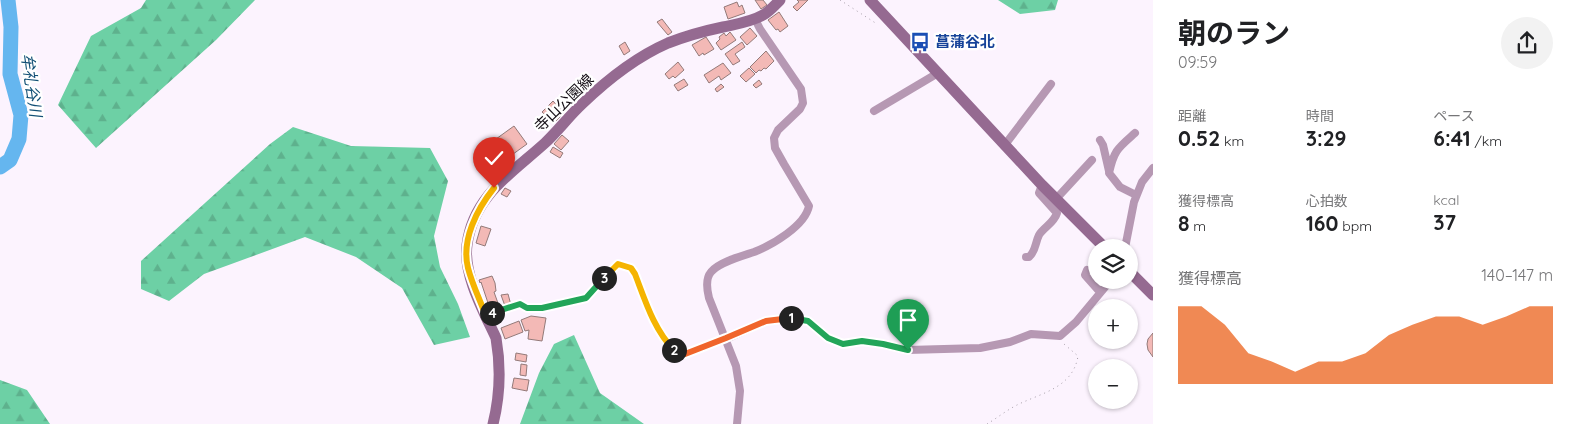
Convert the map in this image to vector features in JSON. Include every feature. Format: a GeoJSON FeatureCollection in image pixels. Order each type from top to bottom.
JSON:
{"type":"FeatureCollection","features":[{"type":"Feature","properties":{"kind":"main road","name":"寺山公園線"},"geometry":{"type":"LineString","coordinates":[[493,424],[497,407],[499,381],[496,338],[471,279],[466,256],[470,231],[476,217],[494,188],[506,175],[546,142],[595,92],[645,55],[689,36],[755,19],[765,14],[780,0]]}},
{"type":"Feature","properties":{"kind":"main road"},"geometry":{"type":"LineString","coordinates":[[870,0],[1004,146],[1096,239]]}},
{"type":"Feature","properties":{"kind":"main road"},"geometry":{"type":"LineString","coordinates":[[1138,280],[1153,295]]}},
{"type":"Feature","properties":{"kind":"street"},"geometry":{"type":"LineString","coordinates":[[737,424],[740,391],[736,366],[706,288],[707,280],[711,271],[728,261],[756,251],[789,233],[808,214],[809,206],[784,164],[776,148],[774,138],[778,130],[803,103],[801,89],[755,19]]}},
{"type":"Feature","properties":{"kind":"street"},"geometry":{"type":"LineString","coordinates":[[874,111],[938,74]]}},
{"type":"Feature","properties":{"kind":"street"},"geometry":{"type":"LineString","coordinates":[[1004,146],[1050,84]]}},
{"type":"Feature","properties":{"kind":"street"},"geometry":{"type":"LineString","coordinates":[[1109,173],[1112,156],[1135,133]]}},
{"type":"Feature","properties":{"kind":"street"},"geometry":{"type":"LineString","coordinates":[[1100,140],[1103,145],[1109,173],[1120,187],[1136,195]]}},
{"type":"Feature","properties":{"kind":"street"},"geometry":{"type":"LineString","coordinates":[[1056,199],[1092,160]]}},
{"type":"Feature","properties":{"kind":"street"},"geometry":{"type":"LineString","coordinates":[[1128,239],[1136,195],[1142,182],[1153,168]]}},
{"type":"Feature","properties":{"kind":"street"},"geometry":{"type":"LineString","coordinates":[[1026,257],[1030,257],[1034,252],[1038,236],[1055,218],[1057,213],[1039,193],[1042,185]]}},
{"type":"Feature","properties":{"kind":"street"},"geometry":{"type":"LineString","coordinates":[[1087,270],[1085,276],[1100,292]]}},
{"type":"Feature","properties":{"kind":"street"},"geometry":{"type":"LineString","coordinates":[[726,338],[766,321],[790,318],[808,321],[828,338],[843,344],[862,341],[908,350],[980,348],[1010,342],[1031,334],[1060,336],[1076,322],[1103,289]]}},
{"type":"Feature","properties":{"kind":"path"},"geometry":{"type":"LineString","coordinates":[[840,0],[882,27]]}},
{"type":"Feature","properties":{"kind":"path"},"geometry":{"type":"LineString","coordinates":[[486,316],[520,304],[527,308],[542,308],[586,298],[618,264],[631,268],[635,274],[652,317],[675,352],[685,354],[726,338]]}},
{"type":"Feature","properties":{"kind":"path"},"geometry":{"type":"LineString","coordinates":[[987,424],[1015,406],[1053,390],[1067,379],[1077,362],[1078,356],[1065,345],[1060,336]]}},
{"type":"Feature","properties":{"kind":"green space"},"geometry":{"type":"Polygon","coordinates":[[[146,0],[255,0],[216,40],[96,148],[58,105],[91,36],[141,8],[146,0]]]}},
{"type":"Feature","properties":{"kind":"green space"},"geometry":{"type":"Polygon","coordinates":[[[998,0],[1058,0],[1055,10],[1020,14],[998,0]]]}},
{"type":"Feature","properties":{"kind":"green space"},"geometry":{"type":"Polygon","coordinates":[[[293,127],[351,146],[430,148],[448,181],[434,236],[440,267],[458,304],[470,337],[434,345],[402,288],[356,257],[305,237],[204,274],[169,301],[141,289],[141,261],[270,144],[293,127]]]}},
{"type":"Feature","properties":{"kind":"green space"},"geometry":{"type":"Polygon","coordinates":[[[574,335],[600,393],[644,424],[520,424],[539,373],[554,344],[574,335]]]}},
{"type":"Feature","properties":{"kind":"green space"},"geometry":{"type":"Polygon","coordinates":[[[0,380],[27,390],[50,424],[0,424],[0,380]]]}},
{"type":"Feature","properties":{"kind":"building"},"geometry":{"type":"Polygon","coordinates":[[[755,0],[763,0],[767,5],[761,9],[755,0]]]}},
{"type":"Feature","properties":{"kind":"building"},"geometry":{"type":"Polygon","coordinates":[[[797,0],[808,0],[797,11],[793,7],[799,2],[797,0]]]}},
{"type":"Feature","properties":{"kind":"building"},"geometry":{"type":"Polygon","coordinates":[[[737,2],[739,7],[742,5],[745,13],[728,19],[724,7],[737,2]]]}},
{"type":"Feature","properties":{"kind":"building"},"geometry":{"type":"Polygon","coordinates":[[[779,12],[788,26],[780,32],[768,20],[779,12]]]}},
{"type":"Feature","properties":{"kind":"building"},"geometry":{"type":"Polygon","coordinates":[[[662,19],[672,32],[668,35],[657,22],[662,19]]]}},
{"type":"Feature","properties":{"kind":"building"},"geometry":{"type":"Polygon","coordinates":[[[750,28],[757,36],[747,45],[740,37],[750,28]]]}},
{"type":"Feature","properties":{"kind":"building"},"geometry":{"type":"Polygon","coordinates":[[[730,32],[736,40],[721,50],[716,43],[720,39],[719,37],[724,33],[726,36],[730,32]]]}},
{"type":"Feature","properties":{"kind":"building"},"geometry":{"type":"Polygon","coordinates":[[[706,37],[714,49],[699,56],[692,45],[706,37]]]}},
{"type":"Feature","properties":{"kind":"building"},"geometry":{"type":"Polygon","coordinates":[[[625,42],[630,51],[624,55],[619,46],[625,42]]]}},
{"type":"Feature","properties":{"kind":"building"},"geometry":{"type":"Polygon","coordinates":[[[742,42],[745,47],[735,54],[740,61],[733,65],[725,54],[742,42]]]}},
{"type":"Feature","properties":{"kind":"building"},"geometry":{"type":"Polygon","coordinates":[[[766,51],[774,61],[766,69],[759,70],[756,73],[750,67],[766,51]]]}},
{"type":"Feature","properties":{"kind":"building"},"geometry":{"type":"Polygon","coordinates":[[[678,62],[684,70],[675,78],[673,76],[669,79],[665,74],[678,62]]]}},
{"type":"Feature","properties":{"kind":"building"},"geometry":{"type":"Polygon","coordinates":[[[723,63],[731,73],[721,80],[719,76],[709,83],[704,75],[723,63]]]}},
{"type":"Feature","properties":{"kind":"building"},"geometry":{"type":"Polygon","coordinates":[[[749,68],[755,74],[746,82],[740,76],[749,68]]]}},
{"type":"Feature","properties":{"kind":"building"},"geometry":{"type":"Polygon","coordinates":[[[684,79],[688,85],[678,91],[674,85],[684,79]]]}},
{"type":"Feature","properties":{"kind":"building"},"geometry":{"type":"Polygon","coordinates":[[[759,80],[762,84],[756,88],[753,85],[759,80]]]}},
{"type":"Feature","properties":{"kind":"building"},"geometry":{"type":"Polygon","coordinates":[[[721,84],[724,87],[717,92],[715,89],[721,84]]]}},
{"type":"Feature","properties":{"kind":"building"},"geometry":{"type":"Polygon","coordinates":[[[553,101],[564,113],[554,123],[542,112],[553,101]]]}},
{"type":"Feature","properties":{"kind":"building"},"geometry":{"type":"Polygon","coordinates":[[[514,126],[527,144],[509,157],[496,139],[514,126]]]}},
{"type":"Feature","properties":{"kind":"building"},"geometry":{"type":"Polygon","coordinates":[[[562,135],[569,141],[561,150],[554,144],[562,135]]]}},
{"type":"Feature","properties":{"kind":"building"},"geometry":{"type":"Polygon","coordinates":[[[553,147],[563,153],[560,158],[550,152],[553,147]]]}},
{"type":"Feature","properties":{"kind":"building"},"geometry":{"type":"Polygon","coordinates":[[[505,188],[511,191],[507,197],[501,194],[505,188]]]}},
{"type":"Feature","properties":{"kind":"building"},"geometry":{"type":"Polygon","coordinates":[[[481,226],[491,229],[485,246],[476,243],[481,226]]]}},
{"type":"Feature","properties":{"kind":"building"},"geometry":{"type":"Polygon","coordinates":[[[492,276],[496,291],[494,292],[499,306],[490,309],[479,280],[492,276]]]}},
{"type":"Feature","properties":{"kind":"building"},"geometry":{"type":"Polygon","coordinates":[[[508,294],[511,305],[505,306],[501,295],[508,294]]]}},
{"type":"Feature","properties":{"kind":"building"},"geometry":{"type":"Polygon","coordinates":[[[531,316],[546,318],[542,341],[528,339],[529,330],[525,331],[521,320],[531,316]]]}},
{"type":"Feature","properties":{"kind":"building"},"geometry":{"type":"Polygon","coordinates":[[[519,321],[523,332],[505,339],[501,328],[519,321]]]}},
{"type":"Feature","properties":{"kind":"building"},"geometry":{"type":"Polygon","coordinates":[[[1153,333],[1153,357],[1148,350],[1147,344],[1148,339],[1153,333]]]}},
{"type":"Feature","properties":{"kind":"building"},"geometry":{"type":"Polygon","coordinates":[[[516,353],[527,355],[526,362],[515,360],[516,353]]]}},
{"type":"Feature","properties":{"kind":"building"},"geometry":{"type":"Polygon","coordinates":[[[521,364],[527,365],[526,376],[520,375],[521,364]]]}},
{"type":"Feature","properties":{"kind":"building"},"geometry":{"type":"Polygon","coordinates":[[[514,378],[529,380],[527,391],[512,388],[514,378]]]}},
{"type":"Feature","properties":{"kind":"waterway","name":"牟礼谷川"},"geometry":{"type":"LineString","coordinates":[[0,167],[10,160],[19,139],[21,115],[10,74],[11,27],[8,0]]}},
{"type":"Feature","properties":{"kind":"place","name":"菖蒲谷北"},"geometry":{"type":"Point","coordinates":[920,42]}},
{"type":"Feature","properties":{"kind":"route"},"geometry":{"type":"LineString","coordinates":[[494,188],[488,195],[470,231],[466,256],[471,279],[486,316],[520,304],[527,308],[542,308],[586,298],[618,264],[631,268],[635,274],[652,317],[675,352],[685,354],[766,321],[790,318],[808,321],[828,338],[843,344],[862,341],[908,350]]}}]}
